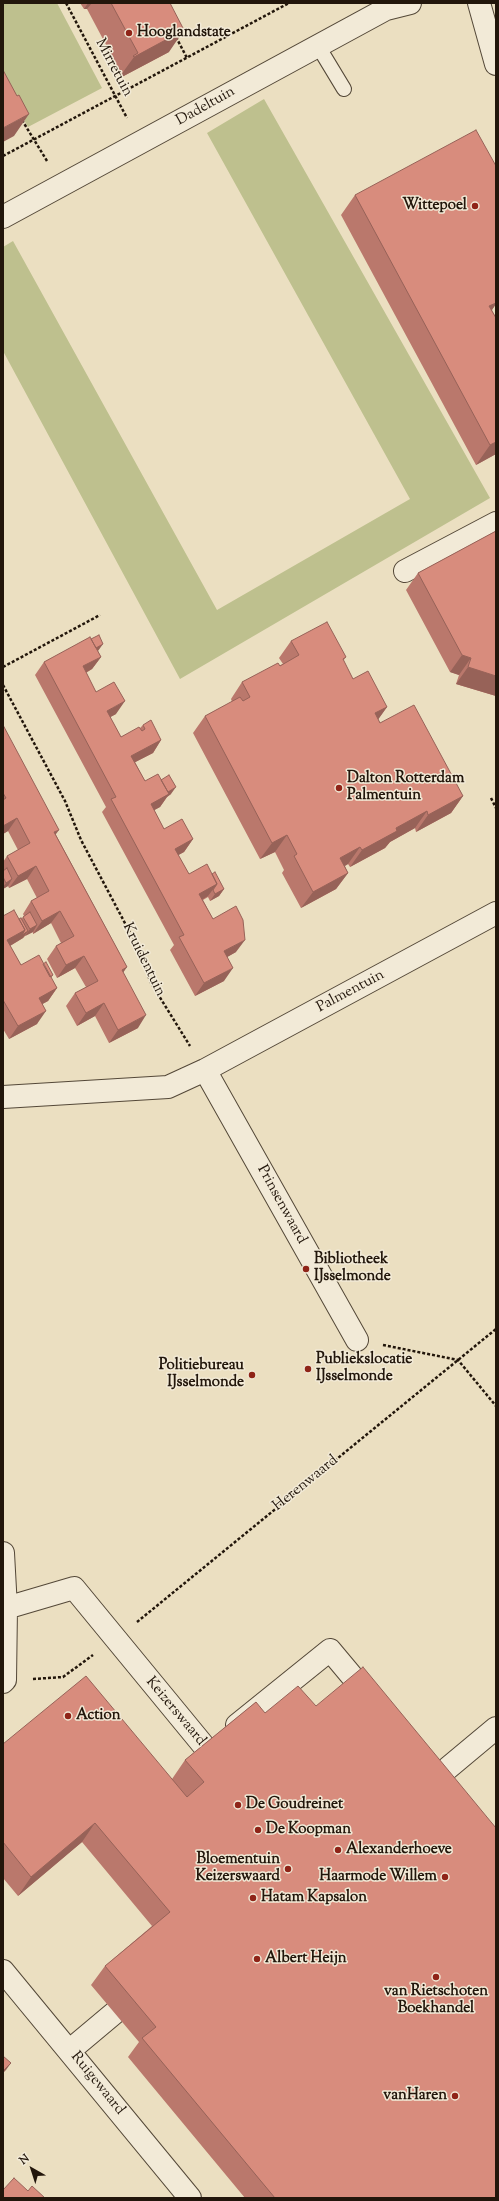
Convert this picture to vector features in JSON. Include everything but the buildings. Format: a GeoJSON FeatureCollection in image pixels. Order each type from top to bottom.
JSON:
{"type":"FeatureCollection","features":[{"type":"Feature","properties":{"kind":"street","name":"Dadeltuin"},"geometry":{"type":"LineString","coordinates":[[3,217],[386,9],[410,3]]}},
{"type":"Feature","properties":{"kind":"street"},"geometry":{"type":"LineString","coordinates":[[473,3],[496,64]]}},
{"type":"Feature","properties":{"kind":"street"},"geometry":{"type":"LineString","coordinates":[[405,571],[496,523]]}},
{"type":"Feature","properties":{"kind":"street","name":"Palmentuin"},"geometry":{"type":"LineString","coordinates":[[205,1070],[496,913]]}},
{"type":"Feature","properties":{"kind":"street"},"geometry":{"type":"LineString","coordinates":[[3,1097],[168,1087],[205,1070]]}},
{"type":"Feature","properties":{"kind":"street","name":"Prinsenwaard"},"geometry":{"type":"LineString","coordinates":[[205,1070],[357,1340]]}},
{"type":"Feature","properties":{"kind":"street"},"geometry":{"type":"LineString","coordinates":[[3,1553],[6,1608],[4,1681]]}},
{"type":"Feature","properties":{"kind":"street"},"geometry":{"type":"LineString","coordinates":[[6,1608],[74,1588],[115,1640]]}},
{"type":"Feature","properties":{"kind":"street","name":"Keizerswaard"},"geometry":{"type":"LineString","coordinates":[[115,1640],[237,1786]]}},
{"type":"Feature","properties":{"kind":"street"},"geometry":{"type":"LineString","coordinates":[[201,1742],[220,1738],[330,1650],[386,1717]]}},
{"type":"Feature","properties":{"kind":"street"},"geometry":{"type":"LineString","coordinates":[[416,1754],[436,1778],[491,1732]]}},
{"type":"Feature","properties":{"kind":"street","name":"Ruigewaard"},"geometry":{"type":"LineString","coordinates":[[3,1971],[190,2198]]}},
{"type":"Feature","properties":{"kind":"street"},"geometry":{"type":"LineString","coordinates":[[69,2051],[151,1982]]}},
{"type":"Feature","properties":{"kind":"lane"},"geometry":{"type":"LineString","coordinates":[[318,46],[344,89]]}},
{"type":"Feature","properties":{"kind":"path","name":"Mirretuin"},"geometry":{"type":"LineString","coordinates":[[66,3],[141,143]]}},
{"type":"Feature","properties":{"kind":"path"},"geometry":{"type":"LineString","coordinates":[[3,156],[116,97],[289,3]]}},
{"type":"Feature","properties":{"kind":"path"},"geometry":{"type":"LineString","coordinates":[[173,30],[187,58]]}},
{"type":"Feature","properties":{"kind":"path"},"geometry":{"type":"LineString","coordinates":[[18,114],[33,140],[63,185]]}},
{"type":"Feature","properties":{"kind":"path"},"geometry":{"type":"LineString","coordinates":[[3,667],[100,615]]}},
{"type":"Feature","properties":{"kind":"path","name":"Kruidentuin"},"geometry":{"type":"LineString","coordinates":[[3,685],[65,801],[81,840],[136,944],[151,983],[205,1070]]}},
{"type":"Feature","properties":{"kind":"path"},"geometry":{"type":"LineString","coordinates":[[490,798],[496,808]]}},
{"type":"Feature","properties":{"kind":"path","name":"Herenwaard"},"geometry":{"type":"LineString","coordinates":[[4,1681],[63,1677],[115,1640],[496,1329]]}},
{"type":"Feature","properties":{"kind":"path"},"geometry":{"type":"LineString","coordinates":[[357,1340],[458,1360],[496,1406]]}},
{"type":"Feature","properties":{"kind":"green space"},"geometry":{"type":"Polygon","coordinates":[[[3,3],[57,3],[102,88],[28,127],[3,80],[3,3]]]}},
{"type":"Feature","properties":{"kind":"green space"},"geometry":{"type":"Polygon","coordinates":[[[264,99],[490,498],[180,679],[3,351],[3,247],[13,241],[217,610],[410,499],[207,133],[264,99]]]}},
{"type":"Feature","properties":{"kind":"place","name":"Hooglandstate"},"geometry":{"type":"Point","coordinates":[129,33]}},
{"type":"Feature","properties":{"kind":"place","name":"Wittepoel"},"geometry":{"type":"Point","coordinates":[475,206]}},
{"type":"Feature","properties":{"kind":"place","name":"Dalton Rotterdam Palmentuin"},"geometry":{"type":"Point","coordinates":[339,788]}},
{"type":"Feature","properties":{"kind":"place","name":"Bibliotheek IJsselmonde"},"geometry":{"type":"Point","coordinates":[306,1269]}},
{"type":"Feature","properties":{"kind":"place","name":"Publiekslocatie IJsselmonde"},"geometry":{"type":"Point","coordinates":[308,1369]}},
{"type":"Feature","properties":{"kind":"place","name":"Politiebureau IJsselmonde"},"geometry":{"type":"Point","coordinates":[252,1375]}},
{"type":"Feature","properties":{"kind":"place","name":"Action"},"geometry":{"type":"Point","coordinates":[68,1716]}},
{"type":"Feature","properties":{"kind":"place","name":"De Goudreinet"},"geometry":{"type":"Point","coordinates":[238,1805]}},
{"type":"Feature","properties":{"kind":"place","name":"De Koopman"},"geometry":{"type":"Point","coordinates":[258,1830]}},
{"type":"Feature","properties":{"kind":"place","name":"Alexanderhoeve"},"geometry":{"type":"Point","coordinates":[338,1850]}},
{"type":"Feature","properties":{"kind":"place","name":"Bloementuin Keizerswaard"},"geometry":{"type":"Point","coordinates":[288,1869]}},
{"type":"Feature","properties":{"kind":"place","name":"Haarmode Willem"},"geometry":{"type":"Point","coordinates":[445,1877]}},
{"type":"Feature","properties":{"kind":"place","name":"Hatam Kapsalon"},"geometry":{"type":"Point","coordinates":[253,1898]}},
{"type":"Feature","properties":{"kind":"place","name":"Albert Heijn"},"geometry":{"type":"Point","coordinates":[257,1959]}},
{"type":"Feature","properties":{"kind":"place","name":"van Rietschoten Boekhandel"},"geometry":{"type":"Point","coordinates":[436,1977]}},
{"type":"Feature","properties":{"kind":"place","name":"vanHaren"},"geometry":{"type":"Point","coordinates":[455,2096]}}]}
